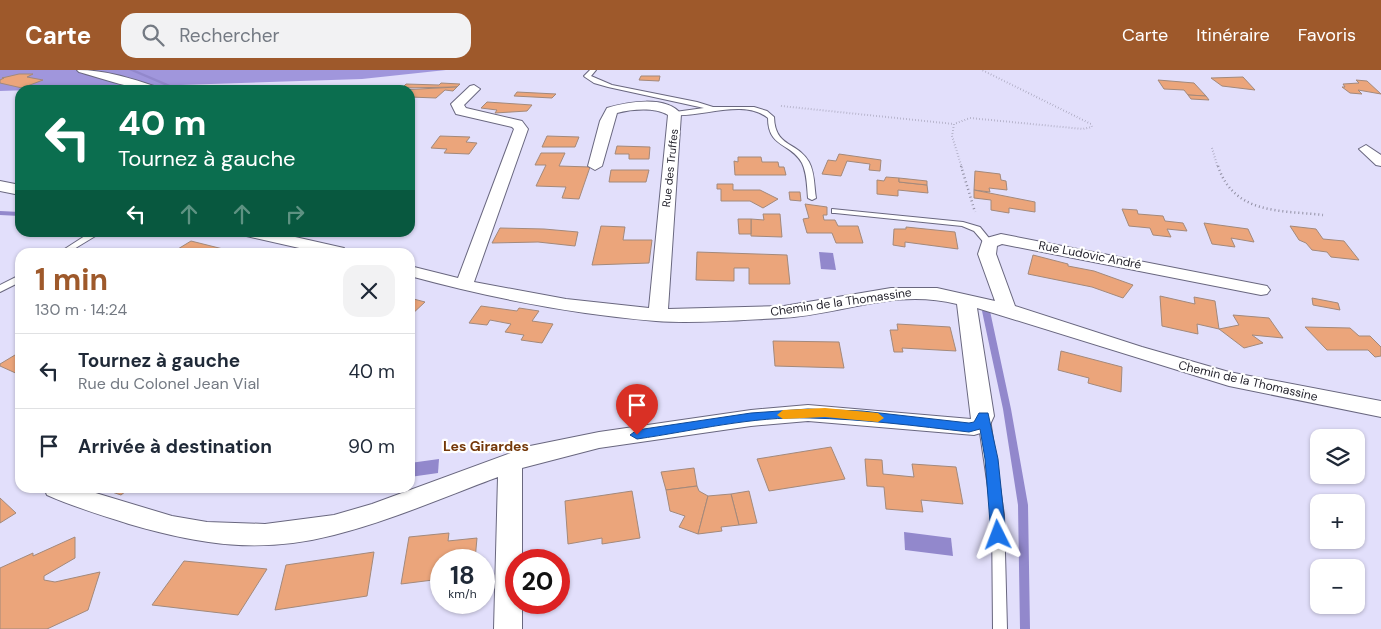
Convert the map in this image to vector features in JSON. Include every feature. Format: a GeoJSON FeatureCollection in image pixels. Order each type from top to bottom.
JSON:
{"type":"FeatureCollection","features":[{"type":"Feature","properties":{"kind":"street"},"geometry":{"type":"LineString","coordinates":[[83,70],[119,78],[139,85]]}},
{"type":"Feature","properties":{"kind":"street"},"geometry":{"type":"LineString","coordinates":[[464,285],[522,129],[516,124],[461,111],[458,104],[474,89]]}},
{"type":"Feature","properties":{"kind":"street","name":"Rue des Truffes"},"geometry":{"type":"LineString","coordinates":[[595,166],[607,121],[612,111],[633,106],[666,109],[675,114],[658,315]]}},
{"type":"Feature","properties":{"kind":"street"},"geometry":{"type":"LineString","coordinates":[[1366,149],[1381,162]]}},
{"type":"Feature","properties":{"kind":"street"},"geometry":{"type":"LineString","coordinates":[[0,186],[15,189]]}},
{"type":"Feature","properties":{"kind":"street"},"geometry":{"type":"LineString","coordinates":[[269,237],[314,248]]}},
{"type":"Feature","properties":{"kind":"street","name":"Rue Ludovic André"},"geometry":{"type":"LineString","coordinates":[[991,242],[1007,239],[1026,242],[1261,290]]}},
{"type":"Feature","properties":{"kind":"street"},"geometry":{"type":"LineString","coordinates":[[991,242],[987,254],[1007,310]]}},
{"type":"Feature","properties":{"kind":"street","name":"Chemin de la Thomassine"},"geometry":{"type":"LineString","coordinates":[[415,272],[464,285],[566,305],[658,315],[784,312],[908,292],[937,293],[1007,310],[1135,352],[1229,378],[1381,409]]}},
{"type":"Feature","properties":{"kind":"street"},"geometry":{"type":"LineString","coordinates":[[67,493],[83,500],[172,526],[207,533],[265,535],[315,529],[375,513],[510,462],[560,447],[599,440],[778,415],[825,413],[969,428],[979,425],[984,416],[966,299]]}},
{"type":"Feature","properties":{"kind":"street"},"geometry":{"type":"LineString","coordinates":[[508,629],[510,462]]}},
{"type":"Feature","properties":{"kind":"lane"},"geometry":{"type":"LineString","coordinates":[[593,70],[587,76],[595,81],[640,92],[692,101],[714,109]]}},
{"type":"Feature","properties":{"kind":"lane"},"geometry":{"type":"LineString","coordinates":[[675,114],[714,109],[753,109],[770,114],[770,126],[774,135],[806,163],[812,198]]}},
{"type":"Feature","properties":{"kind":"lane"},"geometry":{"type":"LineString","coordinates":[[835,211],[963,224],[977,230],[991,242]]}},
{"type":"Feature","properties":{"kind":"lane"},"geometry":{"type":"LineString","coordinates":[[71,248],[90,237]]}},
{"type":"Feature","properties":{"kind":"lane"},"geometry":{"type":"LineString","coordinates":[[0,289],[15,281]]}},
{"type":"Feature","properties":{"kind":"lane"},"geometry":{"type":"LineString","coordinates":[[984,416],[998,515],[1000,629]]}},
{"type":"Feature","properties":{"kind":"path"},"geometry":{"type":"LineString","coordinates":[[753,109],[789,105],[954,124],[970,118],[1083,129],[1092,127],[1091,124],[982,70]]}},
{"type":"Feature","properties":{"kind":"path"},"geometry":{"type":"LineString","coordinates":[[954,124],[952,136],[977,221],[991,242]]}},
{"type":"Feature","properties":{"kind":"path"},"geometry":{"type":"LineString","coordinates":[[1212,148],[1223,181],[1229,190],[1241,200],[1268,208],[1323,215]]}},
{"type":"Feature","properties":{"kind":"shaded area"},"geometry":{"type":"Polygon","coordinates":[[[0,70],[446,70],[362,79],[181,85],[15,85],[15,91],[0,91],[0,70]]]}},
{"type":"Feature","properties":{"kind":"shaded area"},"geometry":{"type":"Polygon","coordinates":[[[819,252],[833,253],[836,270],[821,269],[819,252]]]}},
{"type":"Feature","properties":{"kind":"shaded area"},"geometry":{"type":"Polygon","coordinates":[[[439,459],[438,473],[415,476],[415,462],[439,459]]]}},
{"type":"Feature","properties":{"kind":"shaded area"},"geometry":{"type":"Polygon","coordinates":[[[904,532],[951,538],[953,556],[905,550],[904,532]]]}},
{"type":"Feature","properties":{"kind":"building"},"geometry":{"type":"Polygon","coordinates":[[[19,74],[33,74],[27,77],[43,80],[30,85],[15,86],[0,83],[0,80],[4,78],[2,78],[19,74]]]}},
{"type":"Feature","properties":{"kind":"building"},"geometry":{"type":"Polygon","coordinates":[[[641,76],[660,76],[659,81],[639,80],[641,76]]]}},
{"type":"Feature","properties":{"kind":"building"},"geometry":{"type":"Polygon","coordinates":[[[1243,77],[1255,90],[1222,86],[1211,78],[1243,77]]]}},
{"type":"Feature","properties":{"kind":"building"},"geometry":{"type":"Polygon","coordinates":[[[1158,80],[1194,83],[1206,96],[1188,95],[1184,90],[1164,89],[1158,80]]]}},
{"type":"Feature","properties":{"kind":"building"},"geometry":{"type":"Polygon","coordinates":[[[1356,80],[1367,81],[1381,94],[1358,90],[1362,94],[1350,93],[1342,87],[1345,87],[1343,84],[1359,83],[1356,80]]]}},
{"type":"Feature","properties":{"kind":"building"},"geometry":{"type":"Polygon","coordinates":[[[441,83],[460,84],[457,87],[415,88],[415,85],[405,85],[406,84],[439,85],[441,83]]]}},
{"type":"Feature","properties":{"kind":"building"},"geometry":{"type":"Polygon","coordinates":[[[457,87],[453,91],[445,90],[436,98],[415,97],[415,89],[457,87]]]}},
{"type":"Feature","properties":{"kind":"building"},"geometry":{"type":"Polygon","coordinates":[[[517,92],[556,94],[552,98],[514,96],[517,92]]]}},
{"type":"Feature","properties":{"kind":"building"},"geometry":{"type":"Polygon","coordinates":[[[1188,95],[1206,96],[1209,100],[1191,99],[1188,95]]]}},
{"type":"Feature","properties":{"kind":"building"},"geometry":{"type":"Polygon","coordinates":[[[487,102],[532,105],[527,111],[495,113],[497,110],[481,108],[487,102]]]}},
{"type":"Feature","properties":{"kind":"building"},"geometry":{"type":"Polygon","coordinates":[[[440,136],[470,137],[466,142],[477,143],[469,154],[444,153],[447,149],[431,148],[440,136]]]}},
{"type":"Feature","properties":{"kind":"building"},"geometry":{"type":"Polygon","coordinates":[[[547,136],[579,137],[575,147],[542,147],[547,136]]]}},
{"type":"Feature","properties":{"kind":"building"},"geometry":{"type":"Polygon","coordinates":[[[617,146],[650,147],[649,159],[629,159],[629,154],[615,154],[617,146]]]}},
{"type":"Feature","properties":{"kind":"building"},"geometry":{"type":"Polygon","coordinates":[[[541,153],[565,153],[559,166],[590,167],[579,199],[562,198],[566,187],[536,186],[546,165],[535,165],[541,153]]]}},
{"type":"Feature","properties":{"kind":"building"},"geometry":{"type":"Polygon","coordinates":[[[839,154],[881,160],[880,171],[869,170],[870,164],[847,161],[841,176],[822,174],[828,160],[836,161],[839,154]]]}},
{"type":"Feature","properties":{"kind":"building"},"geometry":{"type":"Polygon","coordinates":[[[738,157],[761,157],[762,162],[778,162],[779,167],[784,167],[786,175],[735,175],[734,161],[738,162],[738,157]]]}},
{"type":"Feature","properties":{"kind":"building"},"geometry":{"type":"Polygon","coordinates":[[[611,170],[649,170],[646,182],[609,182],[611,170]]]}},
{"type":"Feature","properties":{"kind":"building"},"geometry":{"type":"Polygon","coordinates":[[[975,171],[1000,174],[1001,180],[1006,181],[1007,190],[989,188],[990,192],[974,190],[975,171]]]}},
{"type":"Feature","properties":{"kind":"building"},"geometry":{"type":"Polygon","coordinates":[[[886,177],[899,178],[899,182],[927,185],[928,193],[898,190],[898,196],[877,194],[877,180],[884,181],[886,177]]]}},
{"type":"Feature","properties":{"kind":"building"},"geometry":{"type":"Polygon","coordinates":[[[899,178],[927,181],[927,185],[899,182],[899,178]]]}},
{"type":"Feature","properties":{"kind":"building"},"geometry":{"type":"Polygon","coordinates":[[[717,184],[733,184],[733,190],[760,190],[778,199],[763,208],[750,201],[721,201],[721,189],[717,189],[717,184]]]}},
{"type":"Feature","properties":{"kind":"building"},"geometry":{"type":"Polygon","coordinates":[[[974,190],[1035,202],[1035,212],[1009,208],[1009,213],[991,210],[991,200],[974,198],[974,190]]]}},
{"type":"Feature","properties":{"kind":"building"},"geometry":{"type":"Polygon","coordinates":[[[789,192],[800,192],[801,201],[790,200],[789,192]]]}},
{"type":"Feature","properties":{"kind":"building"},"geometry":{"type":"Polygon","coordinates":[[[805,204],[827,207],[827,215],[823,215],[824,220],[835,220],[838,226],[858,226],[863,243],[836,243],[832,233],[807,233],[803,219],[809,218],[805,204]]]}},
{"type":"Feature","properties":{"kind":"building"},"geometry":{"type":"Polygon","coordinates":[[[1122,209],[1137,210],[1138,214],[1163,216],[1165,221],[1183,223],[1187,231],[1167,229],[1171,237],[1153,235],[1150,228],[1129,226],[1122,209]]]}},
{"type":"Feature","properties":{"kind":"building"},"geometry":{"type":"Polygon","coordinates":[[[763,214],[780,214],[782,237],[751,236],[751,219],[764,220],[763,214]]]}},
{"type":"Feature","properties":{"kind":"building"},"geometry":{"type":"Polygon","coordinates":[[[738,219],[751,219],[751,234],[739,234],[738,219]]]}},
{"type":"Feature","properties":{"kind":"building"},"geometry":{"type":"Polygon","coordinates":[[[1204,223],[1248,229],[1254,242],[1231,238],[1235,247],[1212,244],[1204,223]]]}},
{"type":"Feature","properties":{"kind":"building"},"geometry":{"type":"Polygon","coordinates":[[[601,226],[625,227],[623,240],[652,240],[649,263],[592,265],[601,226]]]}},
{"type":"Feature","properties":{"kind":"building"},"geometry":{"type":"Polygon","coordinates":[[[1290,226],[1316,229],[1323,239],[1344,241],[1359,260],[1331,257],[1327,252],[1312,250],[1306,243],[1299,240],[1290,226]]]}},
{"type":"Feature","properties":{"kind":"building"},"geometry":{"type":"Polygon","coordinates":[[[906,227],[955,232],[958,249],[905,242],[905,247],[893,245],[894,229],[906,229],[906,227]]]}},
{"type":"Feature","properties":{"kind":"building"},"geometry":{"type":"Polygon","coordinates":[[[500,228],[578,232],[575,246],[538,242],[492,243],[500,228]]]}},
{"type":"Feature","properties":{"kind":"building"},"geometry":{"type":"Polygon","coordinates":[[[191,241],[219,248],[180,248],[191,241]]]}},
{"type":"Feature","properties":{"kind":"building"},"geometry":{"type":"Polygon","coordinates":[[[697,252],[787,255],[790,284],[749,284],[749,268],[734,268],[734,281],[696,280],[697,252]]]}},
{"type":"Feature","properties":{"kind":"building"},"geometry":{"type":"Polygon","coordinates":[[[1033,255],[1068,264],[1068,266],[1094,271],[1133,285],[1123,298],[1092,287],[1028,274],[1033,255]]]}},
{"type":"Feature","properties":{"kind":"building"},"geometry":{"type":"Polygon","coordinates":[[[1160,296],[1195,304],[1194,297],[1215,301],[1219,329],[1197,324],[1198,334],[1162,326],[1160,296]]]}},
{"type":"Feature","properties":{"kind":"building"},"geometry":{"type":"Polygon","coordinates":[[[1312,298],[1338,303],[1340,310],[1313,305],[1312,298]]]}},
{"type":"Feature","properties":{"kind":"building"},"geometry":{"type":"Polygon","coordinates":[[[415,299],[425,302],[415,311],[415,299]]]}},
{"type":"Feature","properties":{"kind":"building"},"geometry":{"type":"Polygon","coordinates":[[[481,306],[517,311],[519,308],[539,311],[532,321],[553,324],[542,343],[521,340],[524,335],[505,332],[511,324],[490,320],[487,325],[469,323],[481,306]]]}},
{"type":"Feature","properties":{"kind":"building"},"geometry":{"type":"Polygon","coordinates":[[[1233,315],[1269,318],[1283,338],[1252,335],[1263,343],[1244,348],[1219,329],[1239,325],[1233,315]]]}},
{"type":"Feature","properties":{"kind":"building"},"geometry":{"type":"Polygon","coordinates":[[[897,324],[950,327],[956,351],[902,348],[903,352],[894,352],[890,330],[898,330],[897,324]]]}},
{"type":"Feature","properties":{"kind":"building"},"geometry":{"type":"Polygon","coordinates":[[[1305,327],[1350,328],[1359,336],[1370,336],[1381,347],[1381,356],[1375,357],[1368,350],[1327,350],[1305,327]]]}},
{"type":"Feature","properties":{"kind":"building"},"geometry":{"type":"Polygon","coordinates":[[[773,341],[839,342],[844,368],[775,366],[773,341]]]}},
{"type":"Feature","properties":{"kind":"building"},"geometry":{"type":"Polygon","coordinates":[[[1061,351],[1122,367],[1121,392],[1088,383],[1089,378],[1058,370],[1061,351]]]}},
{"type":"Feature","properties":{"kind":"building"},"geometry":{"type":"Polygon","coordinates":[[[15,355],[15,373],[0,366],[0,364],[15,355]]]}},
{"type":"Feature","properties":{"kind":"building"},"geometry":{"type":"Polygon","coordinates":[[[831,447],[845,479],[769,491],[757,459],[831,447]]]}},
{"type":"Feature","properties":{"kind":"building"},"geometry":{"type":"Polygon","coordinates":[[[865,459],[882,460],[883,474],[914,477],[912,464],[956,467],[963,504],[921,500],[923,512],[886,509],[884,487],[867,486],[865,459]]]}},
{"type":"Feature","properties":{"kind":"building"},"geometry":{"type":"Polygon","coordinates":[[[694,468],[697,486],[666,490],[661,472],[694,468]]]}},
{"type":"Feature","properties":{"kind":"building"},"geometry":{"type":"Polygon","coordinates":[[[697,486],[699,491],[708,496],[698,534],[679,527],[685,516],[670,511],[666,490],[697,486]]]}},
{"type":"Feature","properties":{"kind":"building"},"geometry":{"type":"Polygon","coordinates":[[[632,491],[640,538],[602,544],[602,538],[568,544],[565,501],[632,491]]]}},
{"type":"Feature","properties":{"kind":"building"},"geometry":{"type":"Polygon","coordinates":[[[749,491],[757,523],[739,525],[731,494],[749,491]]]}},
{"type":"Feature","properties":{"kind":"building"},"geometry":{"type":"Polygon","coordinates":[[[731,494],[739,525],[721,527],[722,531],[698,534],[708,496],[731,494]]]}},
{"type":"Feature","properties":{"kind":"building"},"geometry":{"type":"Polygon","coordinates":[[[0,498],[16,513],[0,523],[0,498]]]}},
{"type":"Feature","properties":{"kind":"building"},"geometry":{"type":"Polygon","coordinates":[[[449,533],[448,541],[477,538],[476,549],[430,549],[430,580],[401,584],[409,537],[449,533]]]}},
{"type":"Feature","properties":{"kind":"building"},"geometry":{"type":"Polygon","coordinates":[[[75,537],[75,558],[44,576],[44,580],[55,582],[100,572],[88,610],[47,629],[0,629],[0,568],[33,553],[33,556],[75,537]]]}},
{"type":"Feature","properties":{"kind":"building"},"geometry":{"type":"Polygon","coordinates":[[[374,552],[367,596],[275,610],[286,565],[374,552]]]}},
{"type":"Feature","properties":{"kind":"building"},"geometry":{"type":"Polygon","coordinates":[[[184,561],[267,569],[238,615],[152,605],[184,561]]]}},
{"type":"Feature","properties":{"kind":"waterway"},"geometry":{"type":"LineString","coordinates":[[131,70],[168,85]]}},
{"type":"Feature","properties":{"kind":"waterway"},"geometry":{"type":"LineString","coordinates":[[0,213],[15,214]]}},
{"type":"Feature","properties":{"kind":"waterway"},"geometry":{"type":"LineString","coordinates":[[986,311],[1007,409],[1023,505],[1025,629]]}},
{"type":"Feature","properties":{"kind":"slow traffic"},"geometry":{"type":"LineString","coordinates":[[783,415],[825,413],[878,418]]}},
{"type":"Feature","properties":{"kind":"district","name":"Les Girardes"},"geometry":{"type":"Point","coordinates":[486,446]}},
{"type":"Feature","properties":{"kind":"route"},"geometry":{"type":"LineString","coordinates":[[637,435],[751,418],[808,413],[862,416],[969,428],[979,425],[984,416],[992,459],[998,515],[998,535]]}}]}
